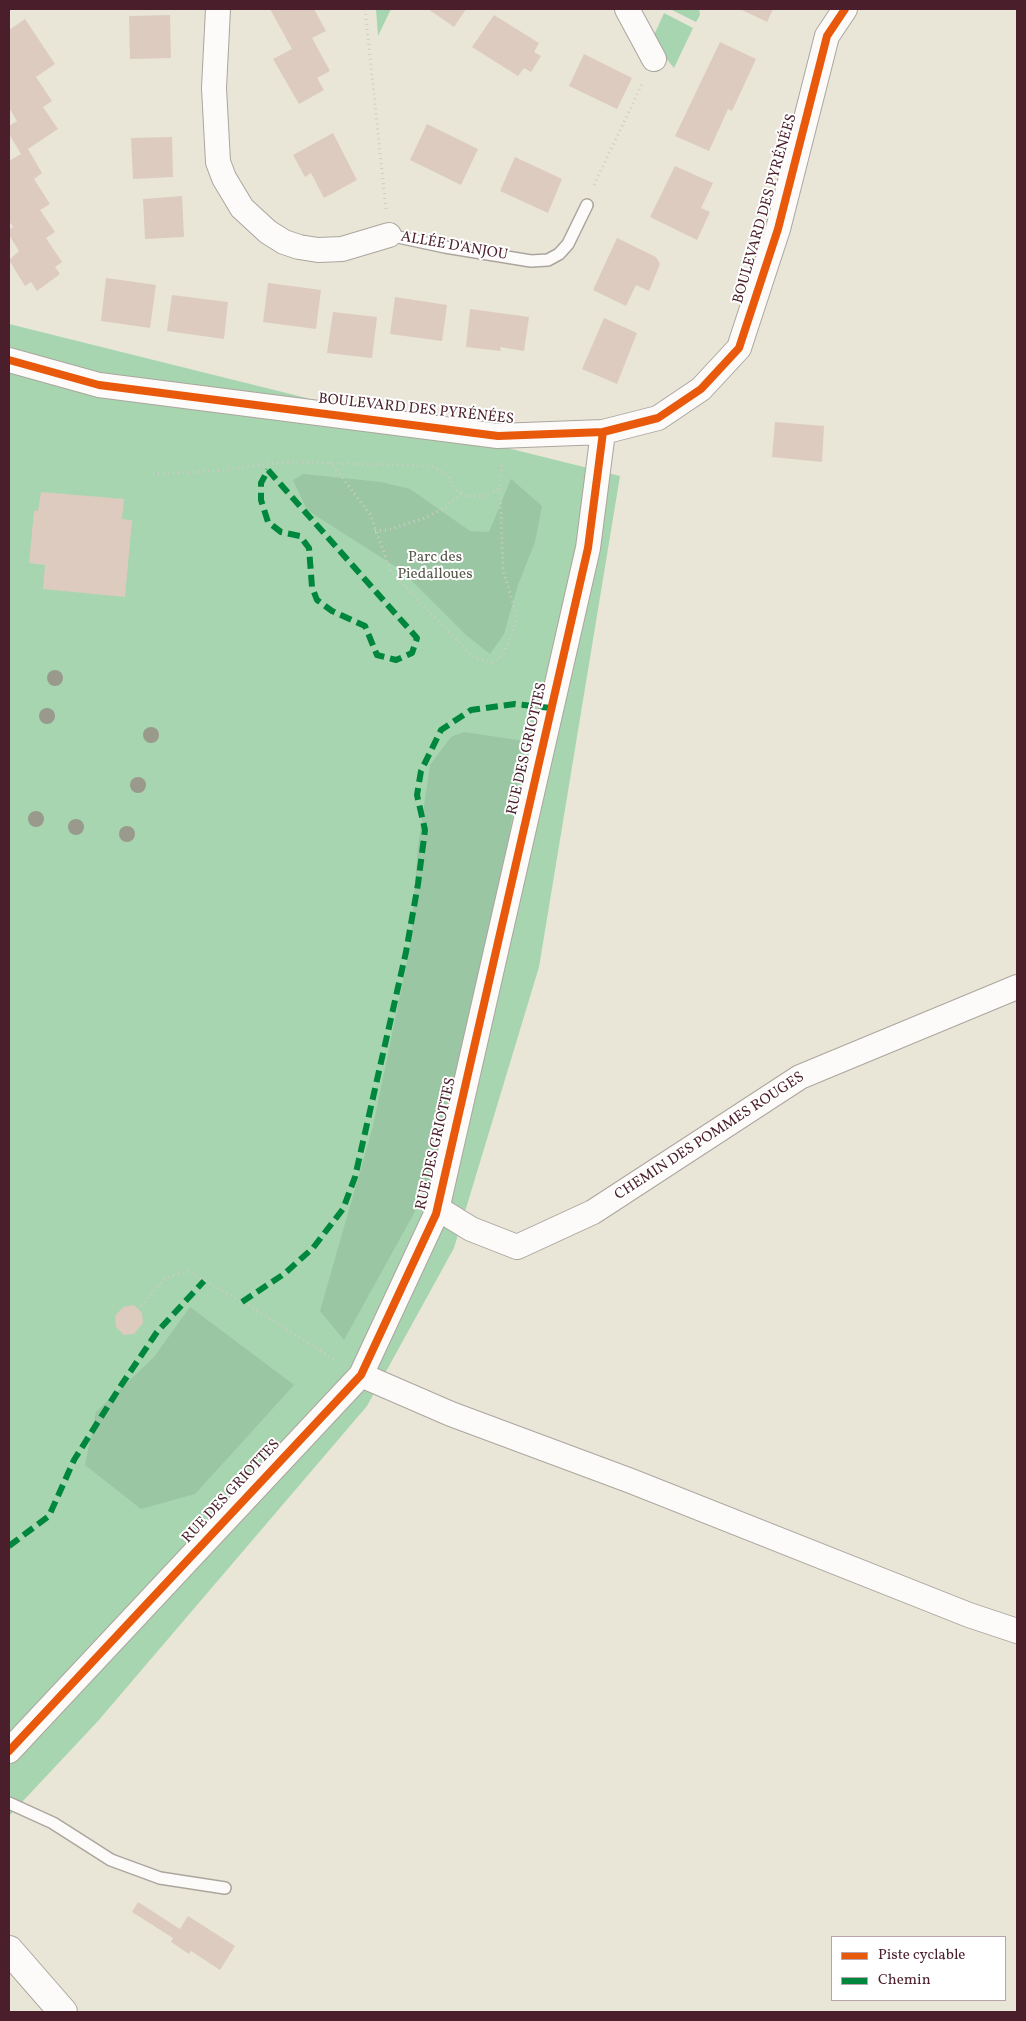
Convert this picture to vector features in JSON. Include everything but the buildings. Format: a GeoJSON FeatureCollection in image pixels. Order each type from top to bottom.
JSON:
{"type":"FeatureCollection","features":[{"type":"Feature","properties":{"kind":"main road"},"geometry":{"type":"LineString","coordinates":[[9,1950],[63,2012]]}},
{"type":"Feature","properties":{"kind":"street","name":"ALLÉE D'ANJOU"},"geometry":{"type":"LineString","coordinates":[[218,9],[214,88],[218,162],[224,178],[242,208],[268,232],[284,242],[299,247],[318,250],[342,249],[389,235]]}},
{"type":"Feature","properties":{"kind":"street"},"geometry":{"type":"LineString","coordinates":[[627,9],[654,59]]}},
{"type":"Feature","properties":{"kind":"street","name":"BOULEVARD DES PYRÉNÉES"},"geometry":{"type":"LineString","coordinates":[[9,360],[99,385],[498,436],[603,432],[658,418],[701,389],[739,348],[778,229],[827,36],[845,9]]}},
{"type":"Feature","properties":{"kind":"street","name":"RUE DES GRIOTTES"},"geometry":{"type":"LineString","coordinates":[[9,1751],[361,1375],[437,1208],[588,548],[603,432]]}},
{"type":"Feature","properties":{"kind":"street","name":"CHEMIN DES POMMES ROUGES"},"geometry":{"type":"LineString","coordinates":[[437,1208],[471,1229],[517,1247],[593,1212],[800,1077],[1017,988]]}},
{"type":"Feature","properties":{"kind":"street"},"geometry":{"type":"LineString","coordinates":[[361,1375],[451,1414],[631,1481],[969,1615],[1017,1631]]}},
{"type":"Feature","properties":{"kind":"lane","name":"ALLÉE D'ANJOU"},"geometry":{"type":"LineString","coordinates":[[389,235],[445,248],[531,260],[548,260],[559,254],[568,244],[587,205]]}},
{"type":"Feature","properties":{"kind":"lane"},"geometry":{"type":"LineString","coordinates":[[9,1803],[53,1823],[111,1860],[160,1878],[225,1888]]}},
{"type":"Feature","properties":{"kind":"path"},"geometry":{"type":"LineString","coordinates":[[365,9],[389,235]]}},
{"type":"Feature","properties":{"kind":"path"},"geometry":{"type":"LineString","coordinates":[[587,205],[591,191],[654,59]]}},
{"type":"Feature","properties":{"kind":"path"},"geometry":{"type":"LineString","coordinates":[[330,462],[370,514],[391,572],[473,657],[491,663],[503,655],[512,635],[517,617],[503,570],[500,488],[503,472],[498,436]]}},
{"type":"Feature","properties":{"kind":"path"},"geometry":{"type":"LineString","coordinates":[[153,474],[213,471],[285,462],[330,462],[433,467],[448,475],[456,490],[464,496],[486,496],[500,488]]}},
{"type":"Feature","properties":{"kind":"path"},"geometry":{"type":"LineString","coordinates":[[375,530],[388,530],[425,518],[446,507],[461,493]]}},
{"type":"Feature","properties":{"kind":"path"},"geometry":{"type":"LineString","coordinates":[[141,1306],[164,1280],[187,1271],[251,1307],[361,1375]]}},
{"type":"Feature","properties":{"kind":"green space"},"geometry":{"type":"Polygon","coordinates":[[[376,9],[391,9],[378,36],[376,9]]]}},
{"type":"Feature","properties":{"kind":"green space"},"geometry":{"type":"Polygon","coordinates":[[[670,9],[699,9],[700,15],[696,22],[670,9]]]}},
{"type":"Feature","properties":{"kind":"green space"},"geometry":{"type":"Polygon","coordinates":[[[664,13],[693,28],[674,68],[656,46],[654,35],[664,13]]]}},
{"type":"Feature","properties":{"kind":"green space","name":"Parc des Piedalloues"},"geometry":{"type":"Polygon","coordinates":[[[9,324],[620,476],[539,967],[454,1248],[367,1406],[98,1721],[9,1816],[9,324]]]}},
{"type":"Feature","properties":{"kind":"green space","name":"Parc des Piedalloues"},"geometry":{"type":"Polygon","coordinates":[[[303,474],[381,482],[410,489],[470,531],[489,532],[511,479],[542,506],[535,542],[518,585],[504,634],[490,654],[466,635],[401,570],[307,510],[293,480],[303,474]]]}},
{"type":"Feature","properties":{"kind":"green space"},"geometry":{"type":"Polygon","coordinates":[[[464,732],[524,741],[495,924],[463,1081],[429,1186],[344,1340],[320,1311],[373,1126],[410,947],[418,846],[430,765],[451,737],[464,732]]]}},
{"type":"Feature","properties":{"kind":"green space"},"geometry":{"type":"Polygon","coordinates":[[[190,1307],[294,1385],[195,1494],[141,1509],[85,1465],[96,1412],[154,1357],[190,1307]]]}},
{"type":"Feature","properties":{"kind":"marked path"},"geometry":{"type":"LineString","coordinates":[[268,470],[417,638],[412,653],[396,660],[377,655],[365,626],[332,611],[317,600],[312,587],[309,548],[300,536],[281,532],[268,522],[261,500],[261,483],[268,470]]}},
{"type":"Feature","properties":{"kind":"marked path"},"geometry":{"type":"LineString","coordinates":[[242,1302],[284,1274],[313,1248],[343,1209],[355,1177],[406,952],[418,884],[425,830],[417,795],[421,771],[441,730],[471,710],[515,704],[551,708]]}},
{"type":"Feature","properties":{"kind":"marked path"},"geometry":{"type":"LineString","coordinates":[[9,1546],[49,1516],[74,1460],[120,1387],[157,1332],[204,1281]]}},
{"type":"Feature","properties":{"kind":"cycle path"},"geometry":{"type":"LineString","coordinates":[[9,360],[99,385],[498,436],[603,432],[658,418],[701,389],[739,348],[778,229],[827,36],[845,9]]}},
{"type":"Feature","properties":{"kind":"cycle path"},"geometry":{"type":"LineString","coordinates":[[9,1751],[361,1375],[436,1214],[588,548],[603,432]]}}]}
